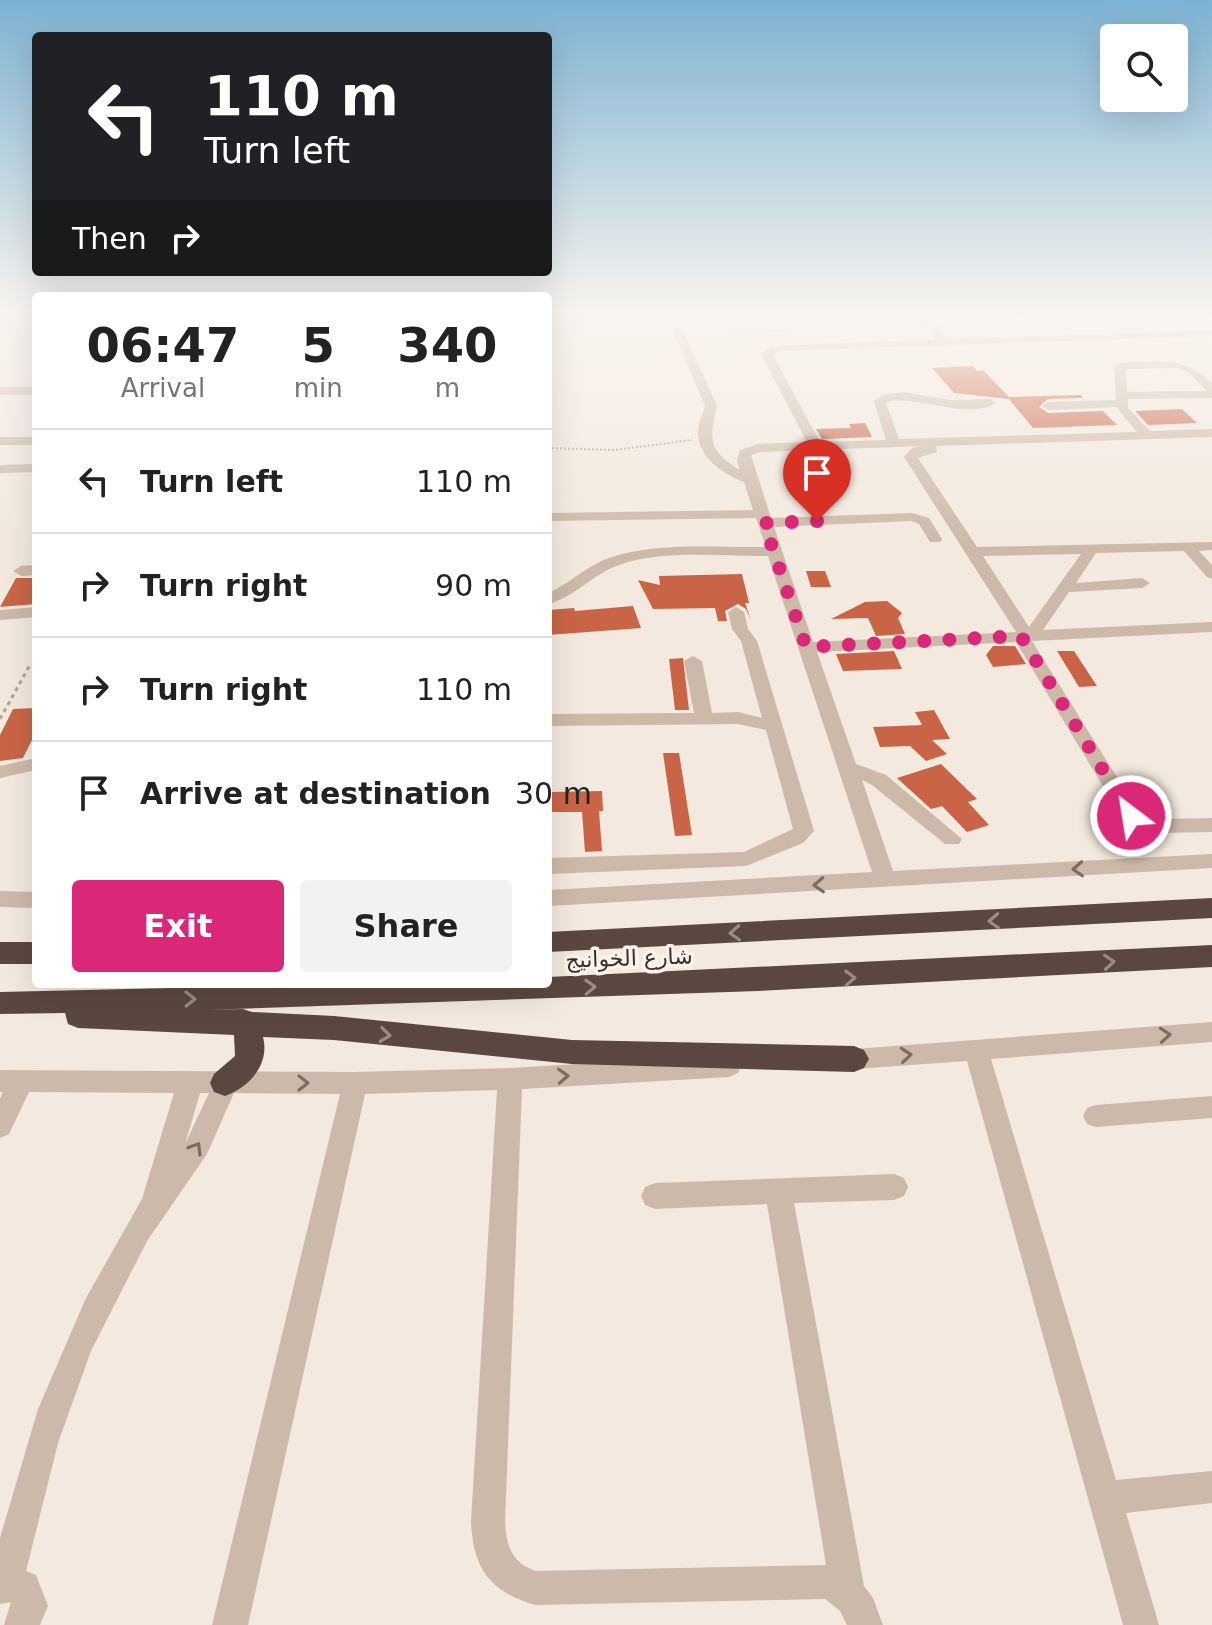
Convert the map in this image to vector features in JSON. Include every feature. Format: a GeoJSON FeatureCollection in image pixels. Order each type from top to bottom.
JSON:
{"type":"FeatureCollection","features":[{"type":"Feature","properties":{"kind":"highway","name":"شارع الخوانيج"},"geometry":{"type":"LineString","coordinates":[[552,942],[1212,908]]}},
{"type":"Feature","properties":{"kind":"highway"},"geometry":{"type":"LineString","coordinates":[[0,953],[32,953]]}},
{"type":"Feature","properties":{"kind":"highway","name":"شارع الخوانيج"},"geometry":{"type":"LineString","coordinates":[[0,1003],[324,997],[918,975],[1212,956]]}},
{"type":"Feature","properties":{"kind":"highway"},"geometry":{"type":"LineString","coordinates":[[0,1003],[80,1016],[243,1021],[572,1052],[854,1059]]}},
{"type":"Feature","properties":{"kind":"highway"},"geometry":{"type":"LineString","coordinates":[[225,1083],[239,1074],[249,1061],[252,1047],[243,1021]]}},
{"type":"Feature","properties":{"kind":"street"},"geometry":{"type":"LineString","coordinates":[[706,394],[711,406],[704,428],[706,440],[722,466],[749,479]]}},
{"type":"Feature","properties":{"kind":"street"},"geometry":{"type":"LineString","coordinates":[[788,394],[816,447]]}},
{"type":"Feature","properties":{"kind":"street"},"geometry":{"type":"LineString","coordinates":[[1121,394],[1123,411],[1147,435]]}},
{"type":"Feature","properties":{"kind":"street"},"geometry":{"type":"LineString","coordinates":[[1048,406],[1180,394]]}},
{"type":"Feature","properties":{"kind":"street"},"geometry":{"type":"LineString","coordinates":[[894,444],[881,405],[885,398],[903,396],[948,404],[990,403]]}},
{"type":"Feature","properties":{"kind":"street"},"geometry":{"type":"LineString","coordinates":[[886,881],[743,457],[750,450],[1212,433]]}},
{"type":"Feature","properties":{"kind":"street"},"geometry":{"type":"LineString","coordinates":[[1212,440],[913,452],[912,460],[1027,636],[1131,816],[1157,826],[1212,825]]}},
{"type":"Feature","properties":{"kind":"street"},"geometry":{"type":"LineString","coordinates":[[0,441],[32,441]]}},
{"type":"Feature","properties":{"kind":"street"},"geometry":{"type":"LineString","coordinates":[[0,469],[32,468]]}},
{"type":"Feature","properties":{"kind":"street"},"geometry":{"type":"LineString","coordinates":[[552,517],[912,517],[924,521],[935,539]]}},
{"type":"Feature","properties":{"kind":"street"},"geometry":{"type":"LineString","coordinates":[[1187,546],[1212,574]]}},
{"type":"Feature","properties":{"kind":"street"},"geometry":{"type":"LineString","coordinates":[[972,552],[1212,546]]}},
{"type":"Feature","properties":{"kind":"street"},"geometry":{"type":"LineString","coordinates":[[1027,636],[1092,549]]}},
{"type":"Feature","properties":{"kind":"street"},"geometry":{"type":"LineString","coordinates":[[552,597],[568,591],[601,568],[626,558],[774,551]]}},
{"type":"Feature","properties":{"kind":"street"},"geometry":{"type":"LineString","coordinates":[[1075,573],[1120,584]]}},
{"type":"Feature","properties":{"kind":"street"},"geometry":{"type":"LineString","coordinates":[[1065,588],[1142,583]]}},
{"type":"Feature","properties":{"kind":"street"},"geometry":{"type":"LineString","coordinates":[[0,615],[32,612]]}},
{"type":"Feature","properties":{"kind":"street"},"geometry":{"type":"LineString","coordinates":[[552,866],[746,859],[801,835],[805,826],[749,641],[740,629],[736,612]]}},
{"type":"Feature","properties":{"kind":"street"},"geometry":{"type":"LineString","coordinates":[[0,621],[32,621]]}},
{"type":"Feature","properties":{"kind":"street"},"geometry":{"type":"LineString","coordinates":[[806,647],[1212,627]]}},
{"type":"Feature","properties":{"kind":"street"},"geometry":{"type":"LineString","coordinates":[[693,661],[704,718]]}},
{"type":"Feature","properties":{"kind":"street"},"geometry":{"type":"LineString","coordinates":[[552,720],[750,719],[775,727]]}},
{"type":"Feature","properties":{"kind":"street"},"geometry":{"type":"LineString","coordinates":[[0,772],[32,765]]}},
{"type":"Feature","properties":{"kind":"street"},"geometry":{"type":"LineString","coordinates":[[846,767],[879,780],[952,839]]}},
{"type":"Feature","properties":{"kind":"street"},"geometry":{"type":"LineString","coordinates":[[552,898],[1212,861]]}},
{"type":"Feature","properties":{"kind":"street"},"geometry":{"type":"LineString","coordinates":[[0,899],[32,900]]}},
{"type":"Feature","properties":{"kind":"street"},"geometry":{"type":"LineString","coordinates":[[0,1126],[10,1081],[355,1083],[510,1079],[854,1059],[1212,1032]]}},
{"type":"Feature","properties":{"kind":"street"},"geometry":{"type":"LineString","coordinates":[[976,1049],[1141,1625]]}},
{"type":"Feature","properties":{"kind":"street"},"geometry":{"type":"LineString","coordinates":[[510,1079],[488,1521],[488,1540],[493,1559],[504,1574],[519,1584],[536,1588],[828,1582],[848,1592]]}},
{"type":"Feature","properties":{"kind":"street"},"geometry":{"type":"LineString","coordinates":[[153,1206],[190,1083]]}},
{"type":"Feature","properties":{"kind":"street"},"geometry":{"type":"LineString","coordinates":[[22,1625],[30,1606],[29,1595],[24,1587],[3,1586],[41,1445],[62,1383],[95,1310],[153,1206],[192,1156],[206,1131],[225,1083]]}},
{"type":"Feature","properties":{"kind":"street"},"geometry":{"type":"LineString","coordinates":[[230,1625],[355,1083]]}},
{"type":"Feature","properties":{"kind":"street"},"geometry":{"type":"LineString","coordinates":[[1096,1116],[1212,1107]]}},
{"type":"Feature","properties":{"kind":"street"},"geometry":{"type":"LineString","coordinates":[[655,1196],[894,1187]]}},
{"type":"Feature","properties":{"kind":"street"},"geometry":{"type":"LineString","coordinates":[[778,1191],[848,1592],[863,1613],[865,1625]]}},
{"type":"Feature","properties":{"kind":"street"},"geometry":{"type":"LineString","coordinates":[[1106,1498],[1212,1487]]}},
{"type":"Feature","properties":{"kind":"path"},"geometry":{"type":"LineString","coordinates":[[552,448],[614,450],[706,440]]}},
{"type":"Feature","properties":{"kind":"path"},"geometry":{"type":"LineString","coordinates":[[0,719],[31,663]]}},
{"type":"Feature","properties":{"kind":"building"},"geometry":{"type":"Polygon","coordinates":[[[962,394],[1006,394],[1009,397],[1081,395],[1083,398],[1048,399],[1039,407],[1048,413],[1103,411],[1117,425],[1033,428],[1009,399],[962,394]]]}},
{"type":"Feature","properties":{"kind":"building"},"geometry":{"type":"Polygon","coordinates":[[[1182,409],[1197,423],[1148,425],[1135,411],[1182,409]]]}},
{"type":"Feature","properties":{"kind":"building"},"geometry":{"type":"Polygon","coordinates":[[[865,423],[872,437],[822,439],[816,429],[851,428],[849,424],[865,423]]]}},
{"type":"Feature","properties":{"kind":"building"},"geometry":{"type":"Polygon","coordinates":[[[806,571],[825,571],[831,587],[811,587],[806,571]]]}},
{"type":"Feature","properties":{"kind":"building"},"geometry":{"type":"Polygon","coordinates":[[[742,574],[749,603],[745,603],[751,620],[746,609],[738,604],[725,611],[727,621],[718,621],[715,608],[653,609],[638,580],[660,585],[659,576],[742,574]]]}},
{"type":"Feature","properties":{"kind":"building"},"geometry":{"type":"Polygon","coordinates":[[[16,578],[32,578],[32,604],[0,607],[16,578]]]}},
{"type":"Feature","properties":{"kind":"building"},"geometry":{"type":"Polygon","coordinates":[[[887,601],[902,613],[898,618],[905,634],[876,636],[868,618],[831,619],[865,602],[887,601]]]}},
{"type":"Feature","properties":{"kind":"building"},"geometry":{"type":"Polygon","coordinates":[[[633,606],[641,628],[552,635],[552,610],[574,608],[575,611],[633,606]]]}},
{"type":"Feature","properties":{"kind":"building"},"geometry":{"type":"Polygon","coordinates":[[[993,646],[1015,646],[1026,664],[993,667],[986,655],[993,646]]]}},
{"type":"Feature","properties":{"kind":"building"},"geometry":{"type":"Polygon","coordinates":[[[894,651],[902,669],[843,671],[836,654],[894,651]]]}},
{"type":"Feature","properties":{"kind":"building"},"geometry":{"type":"Polygon","coordinates":[[[1057,651],[1074,651],[1097,686],[1079,687],[1057,651]]]}},
{"type":"Feature","properties":{"kind":"building"},"geometry":{"type":"Polygon","coordinates":[[[683,658],[689,710],[675,710],[669,659],[683,658]]]}},
{"type":"Feature","properties":{"kind":"building"},"geometry":{"type":"Polygon","coordinates":[[[32,708],[32,740],[23,758],[0,761],[0,735],[13,709],[32,708]]]}},
{"type":"Feature","properties":{"kind":"building"},"geometry":{"type":"Polygon","coordinates":[[[934,710],[950,739],[932,740],[947,754],[926,761],[910,746],[880,747],[873,727],[922,725],[915,712],[934,710]]]}},
{"type":"Feature","properties":{"kind":"building"},"geometry":{"type":"Polygon","coordinates":[[[663,753],[679,753],[692,835],[675,836],[663,753]]]}},
{"type":"Feature","properties":{"kind":"building"},"geometry":{"type":"Polygon","coordinates":[[[941,764],[977,799],[968,802],[989,825],[967,832],[942,806],[931,809],[897,778],[941,764]]]}},
{"type":"Feature","properties":{"kind":"building"},"geometry":{"type":"Polygon","coordinates":[[[602,791],[603,811],[599,811],[602,851],[585,852],[582,812],[552,812],[552,792],[602,791]]]}},
{"type":"Feature","properties":{"kind":"route"},"geometry":{"type":"LineString","coordinates":[[817,521],[764,523],[806,647],[1021,636],[1131,816]]}}]}
